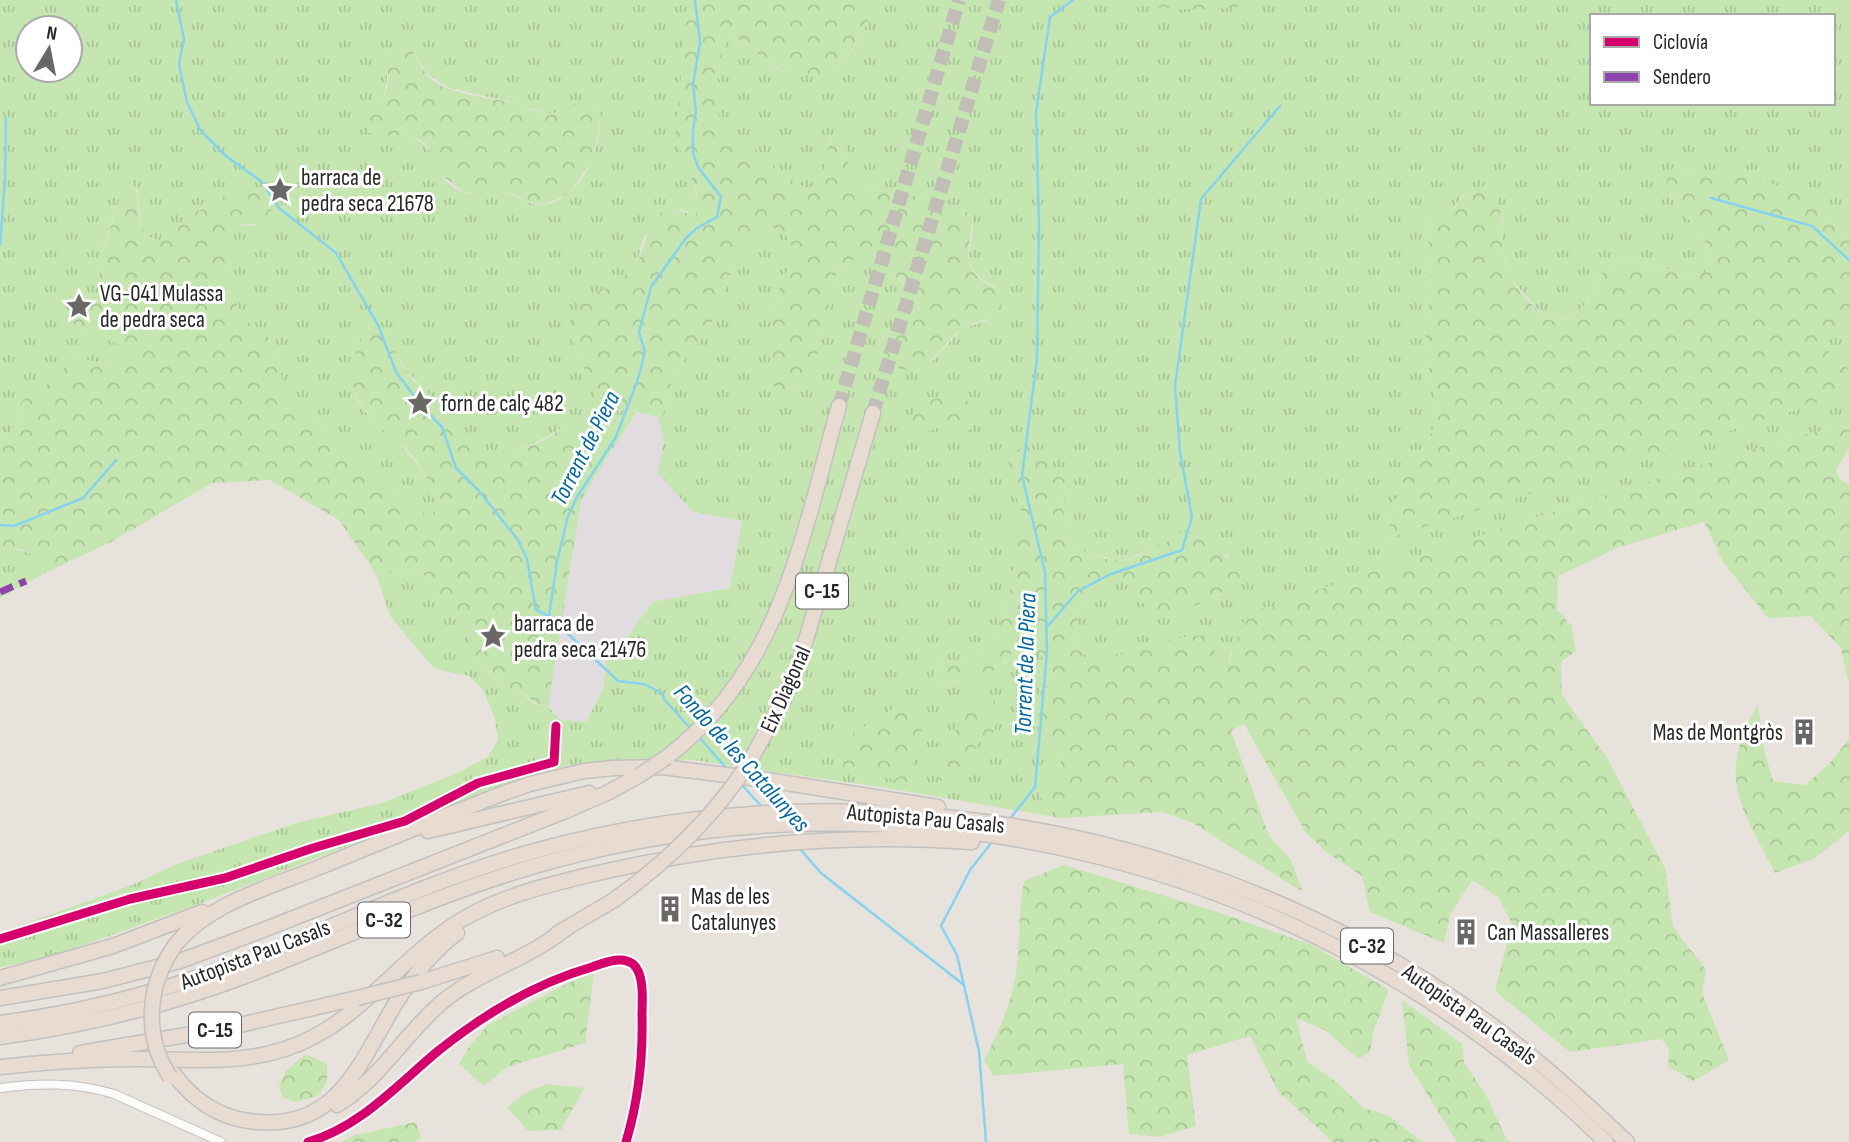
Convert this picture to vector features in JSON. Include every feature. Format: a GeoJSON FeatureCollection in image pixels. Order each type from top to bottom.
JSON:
{"type":"FeatureCollection","features":[{"type":"Feature","properties":{"kind":"highway","name":"Eix Diagonal"},"geometry":{"type":"LineString","coordinates":[[627,782],[667,757],[695,734],[743,677],[775,617],[791,573],[839,406]]}},
{"type":"Feature","properties":{"kind":"highway","name":"Eix Diagonal"},"geometry":{"type":"LineString","coordinates":[[566,929],[614,900],[680,846],[718,805],[750,761],[784,699],[800,660],[873,413]]}},
{"type":"Feature","properties":{"kind":"highway"},"geometry":{"type":"LineString","coordinates":[[0,978],[113,946],[282,882],[503,793],[584,771],[633,767],[687,769],[733,775],[978,814],[997,833]]}},
{"type":"Feature","properties":{"kind":"highway"},"geometry":{"type":"LineString","coordinates":[[178,945],[219,915],[406,838],[627,782]]}},
{"type":"Feature","properties":{"kind":"highway","name":"C-15"},"geometry":{"type":"LineString","coordinates":[[0,998],[103,981],[206,952],[568,810],[627,782]]}},
{"type":"Feature","properties":{"kind":"highway","name":"Autopista Pau Casals"},"geometry":{"type":"LineString","coordinates":[[0,1023],[88,1007],[176,985],[267,952],[443,881],[539,850],[588,838],[662,824],[890,812],[997,833],[1096,842],[1170,862],[1270,899],[1346,934],[1443,991],[1504,1034],[1574,1091],[1627,1142]]}},
{"type":"Feature","properties":{"kind":"highway","name":"Autopista Pau Casals"},"geometry":{"type":"LineString","coordinates":[[0,1037],[94,1021],[183,997],[241,978],[450,894],[558,859],[773,819]]}},
{"type":"Feature","properties":{"kind":"highway"},"geometry":{"type":"LineString","coordinates":[[21,1065],[117,1059],[236,1059],[287,1048],[319,1035],[344,1019],[385,985],[422,948],[465,918],[523,892],[616,869],[691,855],[795,843],[997,833]]}},
{"type":"Feature","properties":{"kind":"highway","name":"Autopista Pau Casals"},"geometry":{"type":"LineString","coordinates":[[997,833],[1022,847],[1104,863],[1226,896],[1329,942],[1427,998],[1485,1037],[1529,1071],[1606,1142]]}},
{"type":"Feature","properties":{"kind":"highway"},"geometry":{"type":"LineString","coordinates":[[172,1075],[197,1099],[230,1117],[254,1122],[278,1122],[311,1112],[333,1098],[355,1075],[398,999],[420,968],[450,939],[482,916],[511,902],[616,869]]}},
{"type":"Feature","properties":{"kind":"highway"},"geometry":{"type":"LineString","coordinates":[[282,882],[195,924],[178,945],[163,975],[156,1009],[161,1046],[172,1075],[194,1102],[228,1122],[266,1128],[302,1121],[334,1107],[354,1094],[425,1018],[456,991],[490,970],[529,953],[566,929]]}},
{"type":"Feature","properties":{"kind":"highway","name":"C-15"},"geometry":{"type":"LineString","coordinates":[[0,1067],[222,1029],[357,998],[421,982],[504,956],[566,929]]}},
{"type":"Feature","properties":{"kind":"highway"},"geometry":{"type":"LineString","coordinates":[[0,1061],[71,1054]]}},
{"type":"Feature","properties":{"kind":"street"},"geometry":{"type":"LineString","coordinates":[[0,939],[130,899],[225,878],[405,821],[478,783],[554,762],[556,726]]}},
{"type":"Feature","properties":{"kind":"street"},"geometry":{"type":"LineString","coordinates":[[308,1142],[338,1130],[372,1108],[438,1051],[490,1014],[538,988],[579,971],[620,960],[633,964],[637,969],[642,999],[636,1108],[626,1142]]}},
{"type":"Feature","properties":{"kind":"street"},"geometry":{"type":"LineString","coordinates":[[0,1087],[51,1083],[96,1089],[114,1094],[221,1142]]}},
{"type":"Feature","properties":{"kind":"shaded area"},"geometry":{"type":"Polygon","coordinates":[[[636,413],[658,417],[664,441],[659,473],[693,512],[742,521],[730,588],[652,602],[618,649],[608,647],[603,689],[586,722],[561,720],[548,707],[581,500],[636,413]]]}},
{"type":"Feature","properties":{"kind":"green space"},"geometry":{"type":"Polygon","coordinates":[[[0,0],[688,0],[677,128],[678,141],[695,189],[696,217],[681,209],[651,229],[643,240],[631,271],[590,298],[572,318],[576,345],[595,396],[610,411],[629,410],[636,413],[607,458],[590,450],[578,431],[566,424],[532,444],[506,451],[481,449],[469,443],[440,404],[419,387],[406,371],[384,329],[360,342],[353,368],[354,388],[361,405],[372,419],[402,446],[428,481],[435,500],[435,512],[428,515],[422,512],[378,478],[284,392],[277,350],[268,337],[244,319],[230,290],[231,228],[238,225],[256,226],[238,185],[225,196],[192,215],[159,241],[146,235],[142,228],[137,188],[119,201],[99,257],[98,272],[102,288],[98,294],[84,299],[76,326],[122,346],[126,353],[122,361],[107,365],[76,357],[43,390],[23,400],[18,415],[19,422],[0,442],[0,0]],[[391,50],[385,92],[379,105],[393,135],[420,142],[428,149],[451,185],[465,193],[486,191],[510,194],[541,205],[556,201],[569,193],[579,182],[594,153],[600,122],[599,108],[571,106],[555,114],[545,113],[515,103],[449,88],[426,73],[413,51],[391,50]]]}},
{"type":"Feature","properties":{"kind":"green space"},"geometry":{"type":"Polygon","coordinates":[[[688,0],[875,0],[854,47],[830,69],[816,74],[800,75],[782,69],[761,57],[729,32],[719,67],[717,108],[720,123],[731,135],[753,147],[798,185],[820,188],[828,148],[835,132],[843,146],[853,176],[866,191],[900,191],[972,215],[969,261],[978,277],[1002,294],[1001,304],[994,315],[961,330],[924,366],[905,370],[894,366],[884,356],[881,343],[888,329],[914,312],[916,304],[912,289],[893,275],[861,259],[853,260],[840,267],[833,281],[828,313],[821,328],[818,354],[797,385],[785,395],[773,385],[770,365],[773,321],[780,286],[791,261],[792,249],[784,234],[767,227],[736,260],[709,331],[679,366],[668,391],[664,413],[658,417],[629,410],[603,409],[593,392],[572,336],[571,319],[584,303],[631,270],[639,258],[656,216],[671,210],[696,216],[697,192],[675,138],[688,0]]]}},
{"type":"Feature","properties":{"kind":"green space"},"geometry":{"type":"Polygon","coordinates":[[[875,0],[1110,0],[1147,6],[1210,9],[1268,0],[1849,0],[1849,240],[1814,206],[1790,190],[1745,178],[1685,169],[1669,194],[1702,237],[1713,266],[1705,272],[1695,274],[1639,264],[1617,264],[1604,271],[1591,297],[1582,308],[1563,319],[1548,320],[1511,279],[1506,269],[1500,209],[1464,194],[1446,217],[1427,215],[1432,284],[1424,344],[1437,420],[1395,497],[1386,538],[1849,393],[1849,427],[1841,426],[1789,438],[1520,522],[1231,653],[1226,671],[1109,659],[1087,665],[1075,634],[1081,604],[1094,583],[1120,574],[1129,587],[1169,613],[1219,595],[1229,557],[1197,534],[1117,561],[1088,553],[1068,542],[1063,508],[1065,481],[1023,513],[1013,530],[1017,562],[1011,575],[1010,596],[997,635],[987,652],[964,660],[939,663],[932,680],[955,683],[1005,662],[1013,649],[1024,643],[1034,644],[1051,670],[1036,724],[1048,743],[1064,757],[1040,796],[1060,818],[887,788],[693,760],[579,763],[532,774],[204,902],[41,960],[0,967],[0,933],[132,885],[177,864],[296,823],[382,803],[455,774],[488,757],[498,740],[495,719],[483,690],[469,676],[439,670],[431,665],[390,616],[376,574],[406,568],[421,570],[441,604],[466,627],[476,657],[497,681],[510,689],[517,688],[534,704],[548,707],[561,720],[586,722],[603,689],[608,647],[619,649],[652,602],[730,588],[742,521],[693,512],[658,473],[664,441],[658,417],[664,413],[668,391],[679,366],[709,331],[736,260],[767,227],[782,232],[788,238],[793,251],[775,306],[770,364],[792,391],[818,354],[821,328],[835,274],[851,260],[863,259],[876,264],[906,285],[916,300],[914,311],[883,337],[882,351],[930,363],[963,328],[986,321],[996,287],[982,279],[970,264],[972,215],[900,191],[866,191],[852,174],[844,146],[830,140],[820,188],[798,185],[753,147],[731,135],[720,123],[717,108],[719,67],[729,32],[778,68],[811,74],[836,66],[854,48],[875,0]]]}},
{"type":"Feature","properties":{"kind":"green space"},"geometry":{"type":"Polygon","coordinates":[[[1110,0],[1268,0],[1233,7],[1189,9],[1110,0]]]}},
{"type":"Feature","properties":{"kind":"green space"},"geometry":{"type":"Polygon","coordinates":[[[402,41],[411,49],[431,79],[450,89],[518,104],[545,113],[552,113],[583,101],[596,101],[601,116],[593,160],[570,192],[542,205],[512,193],[464,192],[440,174],[426,144],[419,139],[401,135],[375,136],[368,132],[370,116],[388,85],[390,53],[402,41]]]}},
{"type":"Feature","properties":{"kind":"green space"},"geometry":{"type":"Polygon","coordinates":[[[1676,170],[1721,173],[1788,190],[1813,205],[1849,240],[1849,326],[1835,326],[1827,330],[1825,343],[1829,353],[1849,369],[1849,393],[1386,539],[1395,497],[1437,420],[1424,344],[1432,284],[1427,215],[1446,216],[1466,194],[1482,186],[1497,202],[1501,212],[1504,257],[1513,282],[1548,320],[1563,319],[1582,308],[1591,297],[1600,277],[1609,267],[1617,264],[1638,264],[1695,274],[1705,272],[1713,266],[1706,243],[1677,205],[1666,185],[1668,176],[1676,170]]]}},
{"type":"Feature","properties":{"kind":"green space"},"geometry":{"type":"Polygon","coordinates":[[[132,181],[141,224],[150,237],[159,241],[192,215],[238,185],[249,189],[265,202],[276,217],[272,223],[238,225],[231,228],[229,236],[232,253],[230,290],[244,319],[268,337],[277,350],[284,392],[294,403],[336,437],[378,478],[422,512],[428,515],[434,512],[435,504],[424,473],[410,453],[381,429],[366,412],[355,392],[352,371],[357,348],[365,335],[378,325],[390,339],[407,372],[443,406],[469,443],[488,450],[520,449],[549,437],[572,420],[578,424],[583,441],[607,458],[581,500],[548,707],[534,702],[517,688],[510,690],[503,686],[476,657],[466,627],[441,604],[421,570],[406,568],[376,574],[339,520],[270,480],[212,483],[111,542],[45,573],[37,560],[27,552],[0,549],[0,442],[19,422],[18,407],[23,400],[43,389],[76,357],[107,365],[122,361],[125,353],[122,346],[76,326],[70,320],[70,313],[84,299],[98,294],[102,288],[97,264],[99,256],[122,195],[132,181]]]}},
{"type":"Feature","properties":{"kind":"green space"},"geometry":{"type":"Polygon","coordinates":[[[1835,326],[1849,326],[1849,369],[1826,348],[1827,330],[1835,326]]]}},
{"type":"Feature","properties":{"kind":"green space"},"geometry":{"type":"Polygon","coordinates":[[[947,395],[968,401],[974,413],[972,432],[938,428],[906,439],[911,420],[918,408],[947,395]]]}},
{"type":"Feature","properties":{"kind":"green space"},"geometry":{"type":"Polygon","coordinates":[[[1841,426],[1849,427],[1849,448],[1836,470],[1840,479],[1849,485],[1849,679],[1841,648],[1811,616],[1768,618],[1723,562],[1704,522],[1619,547],[1558,576],[1557,610],[1571,625],[1576,651],[1561,662],[1562,695],[1607,758],[1665,868],[1673,927],[1706,970],[1702,993],[1729,1060],[1693,1081],[1668,1066],[1669,1048],[1661,1039],[1570,1052],[1495,991],[1512,924],[1498,897],[1472,880],[1450,915],[1444,943],[1370,912],[1362,876],[1329,854],[1306,833],[1244,724],[1231,731],[1269,836],[1291,860],[1303,892],[1191,822],[1162,812],[1060,818],[1040,796],[1064,757],[1048,743],[1036,724],[1051,670],[1041,653],[1032,653],[1034,644],[1018,645],[1002,664],[981,677],[957,682],[932,680],[939,663],[964,660],[987,652],[997,635],[1010,596],[1011,575],[1017,562],[1007,541],[1022,513],[1009,479],[1008,453],[1028,446],[1045,459],[1065,481],[1063,508],[1068,542],[1098,556],[1122,560],[1133,558],[1170,541],[1182,531],[1197,534],[1239,567],[1240,580],[1199,604],[1174,612],[1153,611],[1144,605],[1120,574],[1094,583],[1081,604],[1075,634],[1087,665],[1171,639],[1205,635],[1226,671],[1242,624],[1258,610],[1520,522],[1789,438],[1841,426]]]}},
{"type":"Feature","properties":{"kind":"green space"},"geometry":{"type":"Polygon","coordinates":[[[7,548],[30,554],[45,573],[0,598],[0,549],[7,548]]]}},
{"type":"Feature","properties":{"kind":"green space"},"geometry":{"type":"Polygon","coordinates":[[[1002,699],[994,732],[982,737],[959,779],[939,781],[946,753],[966,708],[1002,699]]]}},
{"type":"Feature","properties":{"kind":"green space"},"geometry":{"type":"Polygon","coordinates":[[[923,702],[922,731],[907,782],[832,768],[841,741],[897,706],[923,702]]]}},
{"type":"Feature","properties":{"kind":"green space"},"geometry":{"type":"Polygon","coordinates":[[[1758,704],[1764,750],[1773,781],[1805,785],[1829,764],[1849,739],[1849,831],[1815,858],[1775,873],[1743,809],[1736,772],[1738,752],[1745,730],[1758,704]]]}},
{"type":"Feature","properties":{"kind":"green space"},"geometry":{"type":"Polygon","coordinates":[[[1064,865],[1214,911],[1312,945],[1389,990],[1374,1029],[1370,1052],[1358,1059],[1325,1030],[1296,1018],[1307,1061],[1335,1081],[1364,1108],[1389,1116],[1422,1142],[1333,1142],[1278,1091],[1250,1036],[1187,1055],[1196,1126],[1159,1137],[1129,1134],[1123,1064],[994,1076],[984,1061],[1001,1024],[1014,985],[1024,881],[1064,865]]]}},
{"type":"Feature","properties":{"kind":"green space"},"geometry":{"type":"Polygon","coordinates":[[[594,973],[585,1043],[507,1067],[484,1086],[459,1064],[471,1044],[488,1025],[566,984],[594,973]]]}},
{"type":"Feature","properties":{"kind":"green space"},"geometry":{"type":"Polygon","coordinates":[[[1402,1000],[1462,1044],[1464,1063],[1485,1093],[1510,1142],[1457,1142],[1409,1065],[1402,1000]]]}},
{"type":"Feature","properties":{"kind":"green space"},"geometry":{"type":"Polygon","coordinates":[[[306,1054],[327,1064],[327,1081],[318,1096],[296,1102],[282,1097],[279,1085],[287,1070],[306,1054]]]}},
{"type":"Feature","properties":{"kind":"green space"},"geometry":{"type":"Polygon","coordinates":[[[547,1084],[584,1088],[561,1130],[528,1131],[507,1107],[529,1091],[547,1084]]]}},
{"type":"Feature","properties":{"kind":"green space"},"geometry":{"type":"Polygon","coordinates":[[[416,1122],[421,1138],[414,1142],[342,1142],[352,1136],[416,1122]]]}},
{"type":"Feature","properties":{"kind":"waterway","name":"Fondo de les Catalunyes"},"geometry":{"type":"LineString","coordinates":[[176,0],[184,39],[179,64],[187,102],[201,131],[226,156],[262,182],[279,208],[336,253],[378,325],[396,372],[424,409],[442,427],[456,468],[479,491],[518,540],[527,559],[536,610],[549,616],[618,681],[644,684],[662,693],[664,699],[691,729]]}},
{"type":"Feature","properties":{"kind":"waterway","name":"Torrent de Piera"},"geometry":{"type":"LineString","coordinates":[[549,616],[557,562],[568,516],[577,497],[616,437],[638,379],[645,352],[639,332],[651,287],[686,238],[697,228],[717,217],[721,197],[698,167],[693,153],[696,111],[693,84],[700,43],[695,0]]}},
{"type":"Feature","properties":{"kind":"waterway","name":"Torrent de la Piera"},"geometry":{"type":"LineString","coordinates":[[1009,820],[1035,787],[1047,652],[1045,572],[1022,476],[1037,358],[1039,224],[1036,113],[1050,17],[1073,0]]}},
{"type":"Feature","properties":{"kind":"waterway"},"geometry":{"type":"LineString","coordinates":[[1047,627],[1078,591],[1111,574],[1182,550],[1192,517],[1180,452],[1175,386],[1201,199],[1280,106]]}},
{"type":"Feature","properties":{"kind":"waterway"},"geometry":{"type":"LineString","coordinates":[[0,245],[6,118]]}},
{"type":"Feature","properties":{"kind":"waterway"},"geometry":{"type":"LineString","coordinates":[[1711,198],[1812,226],[1849,260]]}},
{"type":"Feature","properties":{"kind":"waterway"},"geometry":{"type":"LineString","coordinates":[[0,525],[14,526],[83,498],[116,460]]}},
{"type":"Feature","properties":{"kind":"waterway","name":"Fondo de les Catalunyes"},"geometry":{"type":"LineString","coordinates":[[698,736],[728,770]]}},
{"type":"Feature","properties":{"kind":"waterway","name":"Fondo de les Catalunyes"},"geometry":{"type":"LineString","coordinates":[[740,783],[764,809]]}},
{"type":"Feature","properties":{"kind":"waterway","name":"Fondo de les Catalunyes"},"geometry":{"type":"LineString","coordinates":[[986,1142],[979,1051],[957,955],[941,926],[970,870],[992,842]]}},
{"type":"Feature","properties":{"kind":"waterway","name":"Fondo de les Catalunyes"},"geometry":{"type":"LineString","coordinates":[[799,848],[821,873],[964,985]]}},
{"type":"Feature","properties":{"kind":"tunnel"},"geometry":{"type":"LineString","coordinates":[[839,406],[959,0]]}},
{"type":"Feature","properties":{"kind":"tunnel"},"geometry":{"type":"LineString","coordinates":[[873,413],[999,0]]}},
{"type":"Feature","properties":{"kind":"marked path"},"geometry":{"type":"LineString","coordinates":[[0,592],[26,581]]}},
{"type":"Feature","properties":{"kind":"cycle path"},"geometry":{"type":"LineString","coordinates":[[0,939],[130,899],[225,878],[405,821],[478,783],[554,762],[556,726]]}},
{"type":"Feature","properties":{"kind":"cycle path"},"geometry":{"type":"LineString","coordinates":[[308,1142],[361,1116],[438,1051],[511,1001],[571,974],[618,960],[633,964],[639,974],[642,988],[639,1080],[626,1142]]}},
{"type":"Feature","properties":{"kind":"place","name":"barraca de pedra seca 21678"},"geometry":{"type":"Point","coordinates":[280,190]}},
{"type":"Feature","properties":{"kind":"place","name":"VG-041 Mulassa de pedra seca"},"geometry":{"type":"Point","coordinates":[79,306]}},
{"type":"Feature","properties":{"kind":"place","name":"forn de calç 482"},"geometry":{"type":"Point","coordinates":[420,403]}},
{"type":"Feature","properties":{"kind":"place","name":"barraca de pedra seca 21476"},"geometry":{"type":"Point","coordinates":[493,636]}},
{"type":"Feature","properties":{"kind":"place","name":"Mas de Montgròs"},"geometry":{"type":"Point","coordinates":[1804,732]}},
{"type":"Feature","properties":{"kind":"place","name":"Mas de les Catalunyes"},"geometry":{"type":"Point","coordinates":[670,909]}},
{"type":"Feature","properties":{"kind":"place","name":"Can Massalleres"},"geometry":{"type":"Point","coordinates":[1466,932]}}]}
